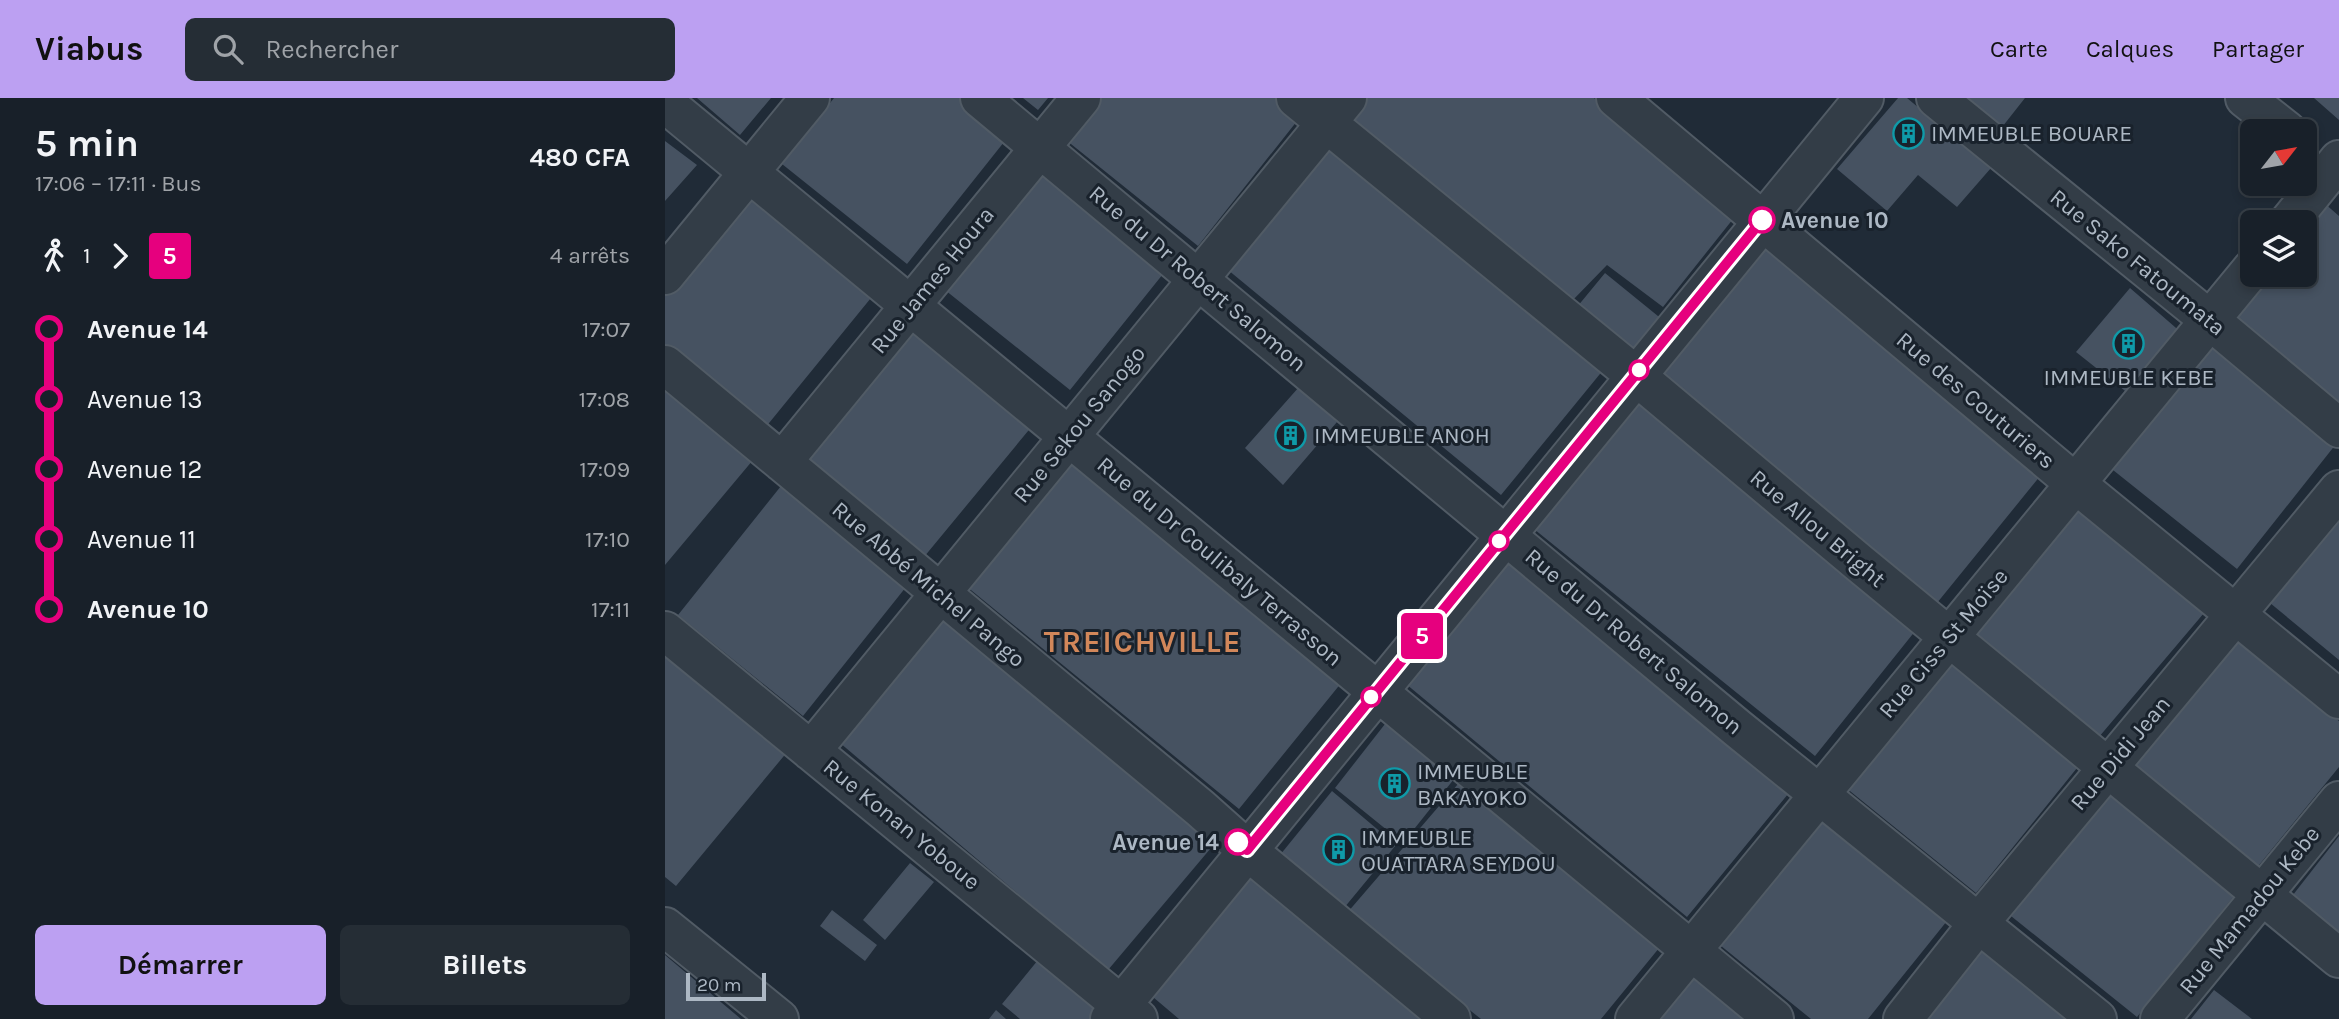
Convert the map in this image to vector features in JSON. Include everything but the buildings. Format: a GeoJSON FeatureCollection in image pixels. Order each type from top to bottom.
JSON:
{"type":"FeatureCollection","features":[{"type":"Feature","properties":{"kind":"street"},"geometry":{"type":"LineString","coordinates":[[665,275],[810,98]]}},
{"type":"Feature","properties":{"kind":"street","name":"Rue du Dr Robert Salomon"},"geometry":{"type":"LineString","coordinates":[[981,98],[1819,794],[2097,1019]]}},
{"type":"Feature","properties":{"kind":"street","name":"Rue James Houra"},"geometry":{"type":"LineString","coordinates":[[782,462],[1081,98]]}},
{"type":"Feature","properties":{"kind":"street","name":"Rue Allou Bright"},"geometry":{"type":"LineString","coordinates":[[1296,98],[1336,111],[1635,375],[1948,637],[2339,958]]}},
{"type":"Feature","properties":{"kind":"street","name":"Rue des Couturiers"},"geometry":{"type":"LineString","coordinates":[[1616,98],[2075,484],[2339,699]]}},
{"type":"Feature","properties":{"kind":"street"},"geometry":{"type":"LineString","coordinates":[[1123,1014],[1247,850],[1864,98]]}},
{"type":"Feature","properties":{"kind":"street","name":"Rue Sako Fatoumata"},"geometry":{"type":"LineString","coordinates":[[1936,98],[2339,428]]}},
{"type":"Feature","properties":{"kind":"street"},"geometry":{"type":"LineString","coordinates":[[2245,98],[2272,119]]}},
{"type":"Feature","properties":{"kind":"street","name":"Rue du Dr Coulibaly Terrasson"},"geometry":{"type":"LineString","coordinates":[[665,103],[1774,1019]]}},
{"type":"Feature","properties":{"kind":"street","name":"Rue Sekou Sanogo"},"geometry":{"type":"LineString","coordinates":[[811,751],[1336,111]]}},
{"type":"Feature","properties":{"kind":"street"},"geometry":{"type":"LineString","coordinates":[[2297,210],[2329,162]]}},
{"type":"Feature","properties":{"kind":"street","name":"Rue Ciss St Moïse"},"geometry":{"type":"LineString","coordinates":[[1635,1019],[2240,284]]}},
{"type":"Feature","properties":{"kind":"street","name":"Rue Abbé Michel Pango"},"geometry":{"type":"LineString","coordinates":[[665,365],[1451,1019]]}},
{"type":"Feature","properties":{"kind":"street","name":"Rue Didi Jean"},"geometry":{"type":"LineString","coordinates":[[1903,1019],[1978,924],[2339,490]]}},
{"type":"Feature","properties":{"kind":"street","name":"Rue Konan Yoboue"},"geometry":{"type":"LineString","coordinates":[[665,631],[1123,1014]]}},
{"type":"Feature","properties":{"kind":"street","name":"Rue Mamadou Kebe"},"geometry":{"type":"LineString","coordinates":[[2160,1019],[2339,801]]}},
{"type":"Feature","properties":{"kind":"street"},"geometry":{"type":"LineString","coordinates":[[665,928],[779,1019]]}},
{"type":"Feature","properties":{"kind":"bus line","name":"5"},"geometry":{"type":"LineString","coordinates":[[1238,842],[1247,850],[1762,220]]}},
{"type":"Feature","properties":{"kind":"place","name":"IMMEUBLE BOUARE"},"geometry":{"type":"Point","coordinates":[1908,133]}},
{"type":"Feature","properties":{"kind":"place","name":"Avenue 10"},"geometry":{"type":"Point","coordinates":[1762,220]}},
{"type":"Feature","properties":{"kind":"place","name":"IMMEUBLE KEBE"},"geometry":{"type":"Point","coordinates":[2129,343]}},
{"type":"Feature","properties":{"kind":"place","name":"IMMEUBLE ANOH"},"geometry":{"type":"Point","coordinates":[1291,435]}},
{"type":"Feature","properties":{"kind":"place","name":"IMMEUBLE BAKAYOKO"},"geometry":{"type":"Point","coordinates":[1394,784]}},
{"type":"Feature","properties":{"kind":"place","name":"Avenue 14"},"geometry":{"type":"Point","coordinates":[1238,842]}},
{"type":"Feature","properties":{"kind":"place","name":"IMMEUBLE OUATTARA SEYDOU"},"geometry":{"type":"Point","coordinates":[1338,850]}},
{"type":"Feature","properties":{"kind":"district","name":"TREICHVILLE"},"geometry":{"type":"Point","coordinates":[1143,642]}}]}
